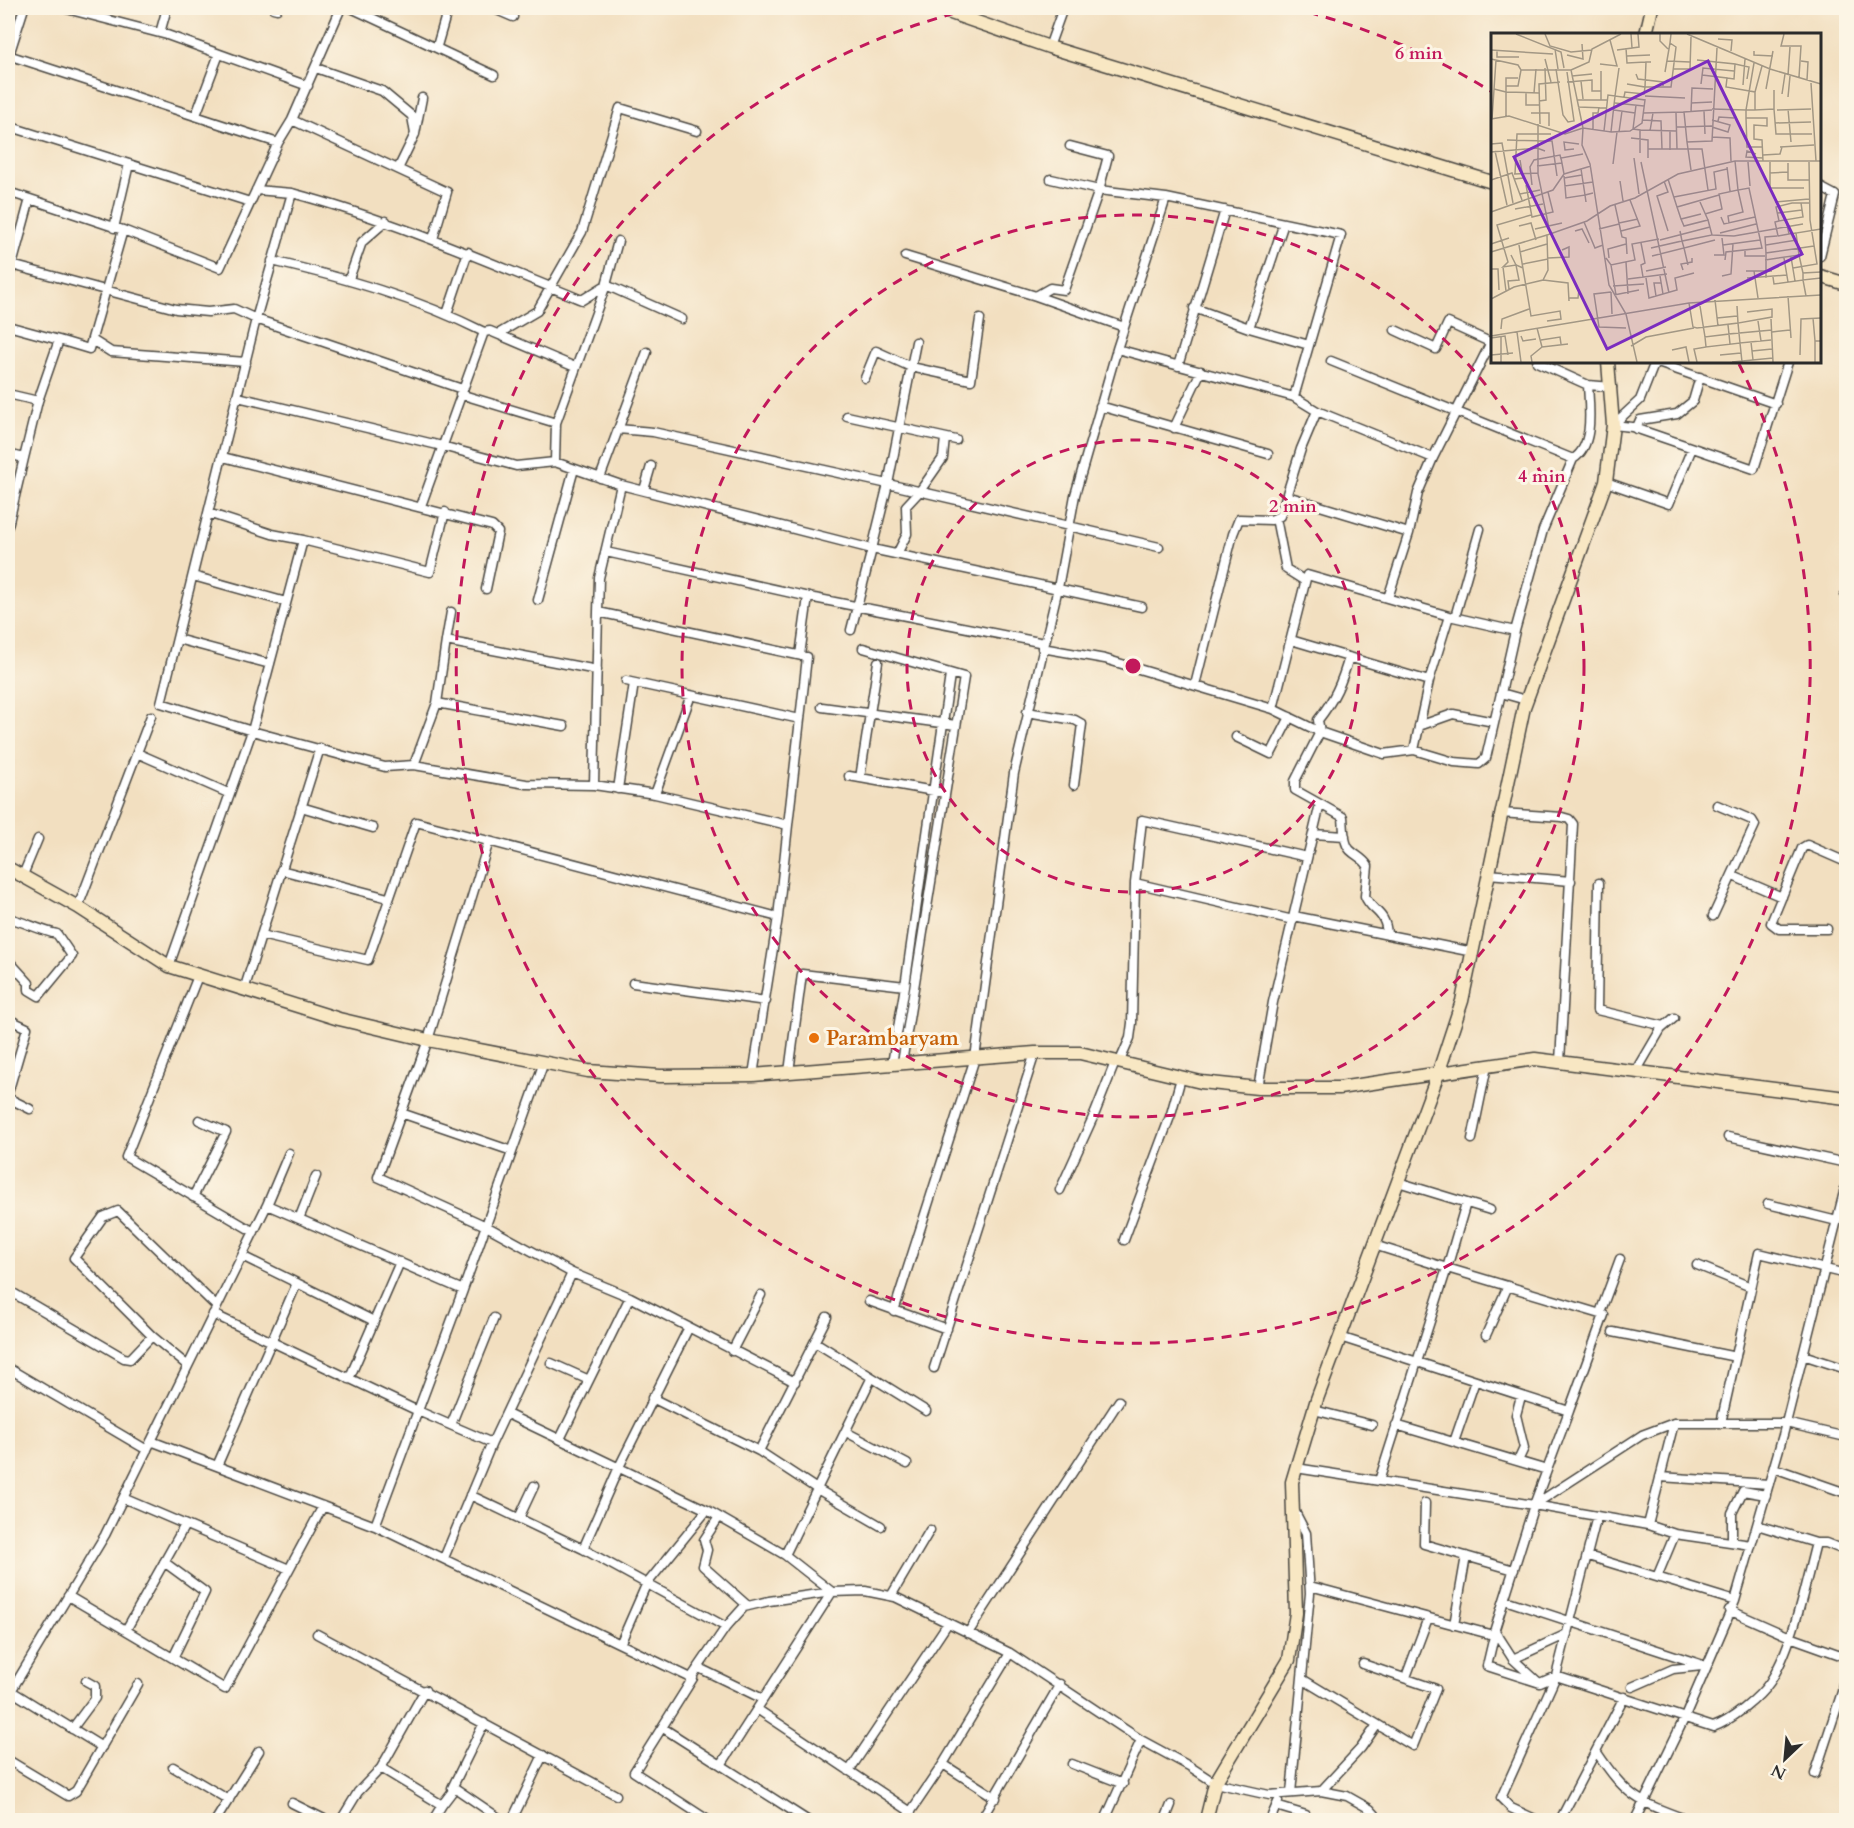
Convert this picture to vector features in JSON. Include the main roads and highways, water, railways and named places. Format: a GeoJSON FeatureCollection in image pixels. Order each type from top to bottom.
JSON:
{"type":"FeatureCollection","features":[{"type":"Feature","properties":{"kind":"place","name":"Parambaryam"},"geometry":{"type":"Point","coordinates":[814,1038]}}]}
